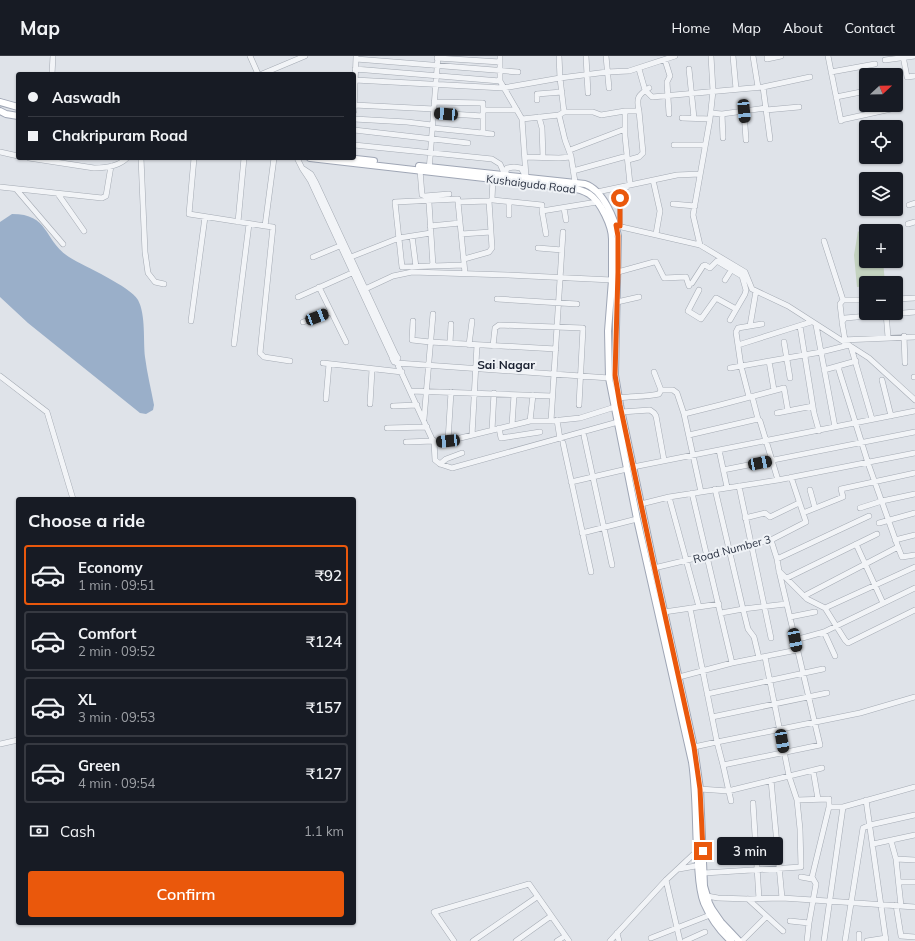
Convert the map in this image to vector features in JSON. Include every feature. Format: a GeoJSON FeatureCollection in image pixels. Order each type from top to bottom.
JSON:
{"type":"FeatureCollection","features":[{"type":"Feature","properties":{"kind":"main road"},"geometry":{"type":"LineString","coordinates":[[0,98],[7,104]]}},
{"type":"Feature","properties":{"kind":"main road"},"geometry":{"type":"LineString","coordinates":[[0,102],[16,106]]}},
{"type":"Feature","properties":{"kind":"main road"},"geometry":{"type":"LineString","coordinates":[[0,111],[16,116]]}},
{"type":"Feature","properties":{"kind":"main road","name":"Kushaiguda Road"},"geometry":{"type":"LineString","coordinates":[[356,159],[493,179],[580,189],[590,195],[597,202],[606,217],[615,225]]}},
{"type":"Feature","properties":{"kind":"main road","name":"Kushaiguda Road"},"geometry":{"type":"LineString","coordinates":[[328,160],[420,170],[430,169],[575,182],[588,185],[597,192],[614,218],[618,236],[615,375],[630,468]]}},
{"type":"Feature","properties":{"kind":"main road","name":"Kushaiguda Road"},"geometry":{"type":"LineString","coordinates":[[615,225],[612,234],[612,280],[608,331],[609,378],[618,422],[630,468]]}},
{"type":"Feature","properties":{"kind":"main road"},"geometry":{"type":"LineString","coordinates":[[630,468],[641,504],[647,550],[692,762],[701,865],[700,888],[704,903],[710,914],[724,934],[731,941]]}},
{"type":"Feature","properties":{"kind":"main road"},"geometry":{"type":"LineString","coordinates":[[630,468],[637,519],[654,568],[694,747],[700,789],[700,851]]}},
{"type":"Feature","properties":{"kind":"main road"},"geometry":{"type":"LineString","coordinates":[[701,865],[704,873],[707,896],[712,909],[721,922],[740,941]]}},
{"type":"Feature","properties":{"kind":"street"},"geometry":{"type":"LineString","coordinates":[[52,72],[53,56]]}},
{"type":"Feature","properties":{"kind":"street"},"geometry":{"type":"LineString","coordinates":[[250,56],[257,72]]}},
{"type":"Feature","properties":{"kind":"street"},"geometry":{"type":"LineString","coordinates":[[267,72],[305,56]]}},
{"type":"Feature","properties":{"kind":"street"},"geometry":{"type":"LineString","coordinates":[[500,56],[500,81],[522,119],[526,177]]}},
{"type":"Feature","properties":{"kind":"street"},"geometry":{"type":"LineString","coordinates":[[559,56],[562,92],[561,114],[565,140],[570,150],[575,182]]}},
{"type":"Feature","properties":{"kind":"street"},"geometry":{"type":"LineString","coordinates":[[586,56],[588,93]]}},
{"type":"Feature","properties":{"kind":"street"},"geometry":{"type":"LineString","coordinates":[[606,56],[609,88]]}},
{"type":"Feature","properties":{"kind":"street"},"geometry":{"type":"LineString","coordinates":[[356,80],[503,88],[560,78],[607,72],[629,71],[675,56]]}},
{"type":"Feature","properties":{"kind":"street"},"geometry":{"type":"LineString","coordinates":[[700,244],[693,215],[713,91],[711,56]]}},
{"type":"Feature","properties":{"kind":"street"},"geometry":{"type":"LineString","coordinates":[[734,56],[736,89]]}},
{"type":"Feature","properties":{"kind":"street"},"geometry":{"type":"LineString","coordinates":[[753,56],[766,109],[770,139]]}},
{"type":"Feature","properties":{"kind":"street"},"geometry":{"type":"LineString","coordinates":[[767,56],[767,59],[781,56]]}},
{"type":"Feature","properties":{"kind":"street"},"geometry":{"type":"LineString","coordinates":[[828,56],[841,120],[877,112]]}},
{"type":"Feature","properties":{"kind":"street"},"geometry":{"type":"LineString","coordinates":[[885,60],[915,56]]}},
{"type":"Feature","properties":{"kind":"street"},"geometry":{"type":"LineString","coordinates":[[430,169],[438,57],[500,62]]}},
{"type":"Feature","properties":{"kind":"street"},"geometry":{"type":"LineString","coordinates":[[903,57],[907,77],[915,76]]}},
{"type":"Feature","properties":{"kind":"street"},"geometry":{"type":"LineString","coordinates":[[500,81],[355,69],[356,58],[518,72]]}},
{"type":"Feature","properties":{"kind":"street"},"geometry":{"type":"LineString","coordinates":[[665,60],[670,76],[667,82],[669,114]]}},
{"type":"Feature","properties":{"kind":"street"},"geometry":{"type":"LineString","coordinates":[[831,72],[875,64]]}},
{"type":"Feature","properties":{"kind":"street"},"geometry":{"type":"LineString","coordinates":[[639,69],[652,97],[667,97],[760,87],[810,77]]}},
{"type":"Feature","properties":{"kind":"street"},"geometry":{"type":"LineString","coordinates":[[690,69],[694,118]]}},
{"type":"Feature","properties":{"kind":"street"},"geometry":{"type":"LineString","coordinates":[[573,171],[627,158],[639,157],[643,153],[637,99],[647,89]]}},
{"type":"Feature","properties":{"kind":"street"},"geometry":{"type":"LineString","coordinates":[[537,100],[538,94],[562,92]]}},
{"type":"Feature","properties":{"kind":"street"},"geometry":{"type":"LineString","coordinates":[[836,97],[859,92]]}},
{"type":"Feature","properties":{"kind":"street"},"geometry":{"type":"LineString","coordinates":[[434,102],[483,103],[483,133]]}},
{"type":"Feature","properties":{"kind":"street"},"geometry":{"type":"LineString","coordinates":[[356,105],[483,116]]}},
{"type":"Feature","properties":{"kind":"street"},"geometry":{"type":"LineString","coordinates":[[682,118],[799,107]]}},
{"type":"Feature","properties":{"kind":"street"},"geometry":{"type":"LineString","coordinates":[[483,110],[517,110]]}},
{"type":"Feature","properties":{"kind":"street"},"geometry":{"type":"LineString","coordinates":[[522,119],[561,114],[593,112],[601,115],[625,110],[639,111]]}},
{"type":"Feature","properties":{"kind":"street"},"geometry":{"type":"LineString","coordinates":[[625,110],[625,129],[630,184]]}},
{"type":"Feature","properties":{"kind":"street"},"geometry":{"type":"LineString","coordinates":[[744,111],[746,140]]}},
{"type":"Feature","properties":{"kind":"street"},"geometry":{"type":"LineString","coordinates":[[722,114],[723,138]]}},
{"type":"Feature","properties":{"kind":"street"},"geometry":{"type":"LineString","coordinates":[[539,117],[542,128],[543,157]]}},
{"type":"Feature","properties":{"kind":"street"},"geometry":{"type":"LineString","coordinates":[[356,119],[407,122],[432,125],[433,128],[492,134]]}},
{"type":"Feature","properties":{"kind":"street"},"geometry":{"type":"LineString","coordinates":[[570,150],[625,129]]}},
{"type":"Feature","properties":{"kind":"street"},"geometry":{"type":"LineString","coordinates":[[356,130],[468,143]]}},
{"type":"Feature","properties":{"kind":"street"},"geometry":{"type":"LineString","coordinates":[[356,145],[492,158],[500,164],[505,175]]}},
{"type":"Feature","properties":{"kind":"street"},"geometry":{"type":"LineString","coordinates":[[674,145],[705,145]]}},
{"type":"Feature","properties":{"kind":"street"},"geometry":{"type":"LineString","coordinates":[[0,152],[16,156]]}},
{"type":"Feature","properties":{"kind":"street"},"geometry":{"type":"LineString","coordinates":[[525,157],[559,158],[571,156]]}},
{"type":"Feature","properties":{"kind":"street"},"geometry":{"type":"LineString","coordinates":[[49,160],[94,168],[111,166],[125,160]]}},
{"type":"Feature","properties":{"kind":"street"},"geometry":{"type":"LineString","coordinates":[[141,160],[145,252],[148,272],[155,282],[164,284]]}},
{"type":"Feature","properties":{"kind":"street"},"geometry":{"type":"LineString","coordinates":[[194,160],[189,214],[272,227],[260,352],[264,357],[290,361]]}},
{"type":"Feature","properties":{"kind":"street"},"geometry":{"type":"LineString","coordinates":[[238,222],[244,160]]}},
{"type":"Feature","properties":{"kind":"street"},"geometry":{"type":"LineString","coordinates":[[265,226],[274,160]]}},
{"type":"Feature","properties":{"kind":"street"},"geometry":{"type":"LineString","coordinates":[[298,160],[310,180],[343,245],[394,356],[398,358],[397,362],[434,441],[435,460],[440,464],[452,468],[562,441],[618,422]]}},
{"type":"Feature","properties":{"kind":"street"},"geometry":{"type":"LineString","coordinates":[[0,187],[100,199],[106,196],[111,166]]}},
{"type":"Feature","properties":{"kind":"street"},"geometry":{"type":"LineString","coordinates":[[420,170],[422,195],[449,194]]}},
{"type":"Feature","properties":{"kind":"street"},"geometry":{"type":"LineString","coordinates":[[597,192],[630,184],[677,176],[700,174]]}},
{"type":"Feature","properties":{"kind":"street"},"geometry":{"type":"LineString","coordinates":[[493,179],[492,200],[542,205],[546,234]]}},
{"type":"Feature","properties":{"kind":"street"},"geometry":{"type":"LineString","coordinates":[[653,180],[660,212],[656,234]]}},
{"type":"Feature","properties":{"kind":"street"},"geometry":{"type":"LineString","coordinates":[[630,184],[620,193],[615,225],[700,244],[733,268],[742,276],[746,294],[730,320]]}},
{"type":"Feature","properties":{"kind":"street"},"geometry":{"type":"LineString","coordinates":[[16,189],[63,244]]}},
{"type":"Feature","properties":{"kind":"street"},"geometry":{"type":"LineString","coordinates":[[58,194],[84,231]]}},
{"type":"Feature","properties":{"kind":"street"},"geometry":{"type":"LineString","coordinates":[[464,259],[492,248],[489,201],[458,202],[456,199],[395,202],[402,267],[464,265]]}},
{"type":"Feature","properties":{"kind":"street"},"geometry":{"type":"LineString","coordinates":[[458,202],[465,273]]}},
{"type":"Feature","properties":{"kind":"street"},"geometry":{"type":"LineString","coordinates":[[509,202],[509,215]]}},
{"type":"Feature","properties":{"kind":"street"},"geometry":{"type":"LineString","coordinates":[[542,211],[597,202]]}},
{"type":"Feature","properties":{"kind":"street"},"geometry":{"type":"LineString","coordinates":[[429,203],[433,266]]}},
{"type":"Feature","properties":{"kind":"street"},"geometry":{"type":"LineString","coordinates":[[909,205],[915,203]]}},
{"type":"Feature","properties":{"kind":"street"},"geometry":{"type":"LineString","coordinates":[[673,204],[695,206]]}},
{"type":"Feature","properties":{"kind":"street"},"geometry":{"type":"LineString","coordinates":[[564,208],[566,220]]}},
{"type":"Feature","properties":{"kind":"street"},"geometry":{"type":"LineString","coordinates":[[191,321],[205,217]]}},
{"type":"Feature","properties":{"kind":"street"},"geometry":{"type":"LineString","coordinates":[[908,224],[915,222]]}},
{"type":"Feature","properties":{"kind":"street"},"geometry":{"type":"LineString","coordinates":[[430,226],[460,223]]}},
{"type":"Feature","properties":{"kind":"street"},"geometry":{"type":"LineString","coordinates":[[234,344],[249,224]]}},
{"type":"Feature","properties":{"kind":"street"},"geometry":{"type":"LineString","coordinates":[[461,234],[491,232]]}},
{"type":"Feature","properties":{"kind":"street"},"geometry":{"type":"LineString","coordinates":[[563,232],[558,327],[552,396],[554,421],[562,441],[590,572]]}},
{"type":"Feature","properties":{"kind":"street"},"geometry":{"type":"LineString","coordinates":[[351,257],[399,238],[431,233]]}},
{"type":"Feature","properties":{"kind":"street"},"geometry":{"type":"LineString","coordinates":[[412,236],[416,266]]}},
{"type":"Feature","properties":{"kind":"street"},"geometry":{"type":"LineString","coordinates":[[824,241],[844,300]]}},
{"type":"Feature","properties":{"kind":"street"},"geometry":{"type":"LineString","coordinates":[[313,257],[343,245]]}},
{"type":"Feature","properties":{"kind":"street"},"geometry":{"type":"LineString","coordinates":[[343,245],[351,257],[355,271]]}},
{"type":"Feature","properties":{"kind":"street"},"geometry":{"type":"LineString","coordinates":[[538,248],[562,250]]}},
{"type":"Feature","properties":{"kind":"street"},"geometry":{"type":"LineString","coordinates":[[618,272],[656,262],[664,278],[686,277],[691,284],[704,265],[710,268],[717,261],[744,272],[752,289],[788,306],[869,358],[915,400]]}},
{"type":"Feature","properties":{"kind":"street"},"geometry":{"type":"LineString","coordinates":[[725,280],[733,268]]}},
{"type":"Feature","properties":{"kind":"street"},"geometry":{"type":"LineString","coordinates":[[298,297],[355,271]]}},
{"type":"Feature","properties":{"kind":"street"},"geometry":{"type":"LineString","coordinates":[[363,290],[401,273],[412,272],[612,280]]}},
{"type":"Feature","properties":{"kind":"street"},"geometry":{"type":"LineString","coordinates":[[319,287],[346,342]]}},
{"type":"Feature","properties":{"kind":"street"},"geometry":{"type":"LineString","coordinates":[[699,290],[688,310],[701,319],[716,298],[736,310]]}},
{"type":"Feature","properties":{"kind":"street"},"geometry":{"type":"LineString","coordinates":[[750,326],[756,291]]}},
{"type":"Feature","properties":{"kind":"street"},"geometry":{"type":"LineString","coordinates":[[617,302],[639,297]]}},
{"type":"Feature","properties":{"kind":"street"},"geometry":{"type":"LineString","coordinates":[[497,298],[577,304]]}},
{"type":"Feature","properties":{"kind":"street"},"geometry":{"type":"LineString","coordinates":[[903,299],[915,298]]}},
{"type":"Feature","properties":{"kind":"street"},"geometry":{"type":"LineString","coordinates":[[842,340],[840,304],[844,300],[859,300]]}},
{"type":"Feature","properties":{"kind":"street"},"geometry":{"type":"LineString","coordinates":[[303,322],[331,312]]}},
{"type":"Feature","properties":{"kind":"street"},"geometry":{"type":"LineString","coordinates":[[903,313],[915,312]]}},
{"type":"Feature","properties":{"kind":"street"},"geometry":{"type":"LineString","coordinates":[[424,420],[433,314]]}},
{"type":"Feature","properties":{"kind":"street"},"geometry":{"type":"LineString","coordinates":[[842,322],[847,317],[859,316]]}},
{"type":"Feature","properties":{"kind":"street"},"geometry":{"type":"LineString","coordinates":[[887,320],[888,337]]}},
{"type":"Feature","properties":{"kind":"street"},"geometry":{"type":"LineString","coordinates":[[413,321],[412,340],[556,349]]}},
{"type":"Feature","properties":{"kind":"street"},"geometry":{"type":"LineString","coordinates":[[469,344],[472,321]]}},
{"type":"Feature","properties":{"kind":"street"},"geometry":{"type":"LineString","coordinates":[[738,345],[814,323]]}},
{"type":"Feature","properties":{"kind":"street"},"geometry":{"type":"LineString","coordinates":[[814,323],[835,427]]}},
{"type":"Feature","properties":{"kind":"street"},"geometry":{"type":"LineString","coordinates":[[450,343],[451,324]]}},
{"type":"Feature","properties":{"kind":"street"},"geometry":{"type":"LineString","coordinates":[[762,324],[740,327],[737,330],[738,345],[741,366],[750,397],[760,421],[778,480]]}},
{"type":"Feature","properties":{"kind":"street"},"geometry":{"type":"LineString","coordinates":[[493,346],[495,328],[499,325],[583,328],[579,405]]}},
{"type":"Feature","properties":{"kind":"street"},"geometry":{"type":"LineString","coordinates":[[800,326],[813,406],[819,431]]}},
{"type":"Feature","properties":{"kind":"street"},"geometry":{"type":"LineString","coordinates":[[842,340],[904,336],[915,337]]}},
{"type":"Feature","properties":{"kind":"street"},"geometry":{"type":"LineString","coordinates":[[904,336],[905,363]]}},
{"type":"Feature","properties":{"kind":"street"},"geometry":{"type":"LineString","coordinates":[[784,342],[790,378]]}},
{"type":"Feature","properties":{"kind":"street"},"geometry":{"type":"LineString","coordinates":[[472,436],[477,345]]}},
{"type":"Feature","properties":{"kind":"street"},"geometry":{"type":"LineString","coordinates":[[730,368],[850,346]]}},
{"type":"Feature","properties":{"kind":"street"},"geometry":{"type":"LineString","coordinates":[[850,346],[856,361],[872,419]]}},
{"type":"Feature","properties":{"kind":"street"},"geometry":{"type":"LineString","coordinates":[[770,361],[774,390]]}},
{"type":"Feature","properties":{"kind":"street"},"geometry":{"type":"LineString","coordinates":[[824,370],[856,361]]}},
{"type":"Feature","properties":{"kind":"street"},"geometry":{"type":"LineString","coordinates":[[397,362],[429,366],[609,378]]}},
{"type":"Feature","properties":{"kind":"street"},"geometry":{"type":"LineString","coordinates":[[326,399],[326,363],[372,370],[402,372]]}},
{"type":"Feature","properties":{"kind":"street"},"geometry":{"type":"LineString","coordinates":[[838,367],[868,463],[895,540],[902,557],[915,555]]}},
{"type":"Feature","properties":{"kind":"street"},"geometry":{"type":"LineString","coordinates":[[370,404],[372,370]]}},
{"type":"Feature","properties":{"kind":"street"},"geometry":{"type":"LineString","coordinates":[[654,372],[661,390]]}},
{"type":"Feature","properties":{"kind":"street"},"geometry":{"type":"LineString","coordinates":[[0,376],[47,412],[72,497]]}},
{"type":"Feature","properties":{"kind":"street"},"geometry":{"type":"LineString","coordinates":[[882,380],[891,416]]}},
{"type":"Feature","properties":{"kind":"street"},"geometry":{"type":"LineString","coordinates":[[684,414],[784,388],[788,412]]}},
{"type":"Feature","properties":{"kind":"street"},"geometry":{"type":"LineString","coordinates":[[619,398],[659,394],[661,390]]}},
{"type":"Feature","properties":{"kind":"street"},"geometry":{"type":"LineString","coordinates":[[661,390],[675,391],[677,393],[684,414],[701,492]]}},
{"type":"Feature","properties":{"kind":"street"},"geometry":{"type":"LineString","coordinates":[[411,391],[552,396]]}},
{"type":"Feature","properties":{"kind":"street"},"geometry":{"type":"LineString","coordinates":[[448,441],[451,392]]}},
{"type":"Feature","properties":{"kind":"street"},"geometry":{"type":"LineString","coordinates":[[492,430],[494,393]]}},
{"type":"Feature","properties":{"kind":"street"},"geometry":{"type":"LineString","coordinates":[[512,425],[514,395]]}},
{"type":"Feature","properties":{"kind":"street"},"geometry":{"type":"LineString","coordinates":[[530,421],[533,395]]}},
{"type":"Feature","properties":{"kind":"street"},"geometry":{"type":"LineString","coordinates":[[392,406],[417,405]]}},
{"type":"Feature","properties":{"kind":"street"},"geometry":{"type":"LineString","coordinates":[[777,413],[813,406]]}},
{"type":"Feature","properties":{"kind":"street"},"geometry":{"type":"LineString","coordinates":[[406,442],[448,441],[530,421],[554,421],[580,418],[615,407]]}},
{"type":"Feature","properties":{"kind":"street"},"geometry":{"type":"LineString","coordinates":[[621,412],[650,410],[654,412],[664,460]]}},
{"type":"Feature","properties":{"kind":"street"},"geometry":{"type":"LineString","coordinates":[[571,482],[664,460],[692,456],[915,411]]}},
{"type":"Feature","properties":{"kind":"street"},"geometry":{"type":"LineString","coordinates":[[688,435],[758,419]]}},
{"type":"Feature","properties":{"kind":"street"},"geometry":{"type":"LineString","coordinates":[[387,428],[427,427]]}},
{"type":"Feature","properties":{"kind":"street"},"geometry":{"type":"LineString","coordinates":[[499,428],[501,438],[540,432]]}},
{"type":"Feature","properties":{"kind":"street"},"geometry":{"type":"LineString","coordinates":[[723,470],[915,432]]}},
{"type":"Feature","properties":{"kind":"street"},"geometry":{"type":"LineString","coordinates":[[584,436],[612,565]]}},
{"type":"Feature","properties":{"kind":"street"},"geometry":{"type":"LineString","coordinates":[[719,450],[727,487]]}},
{"type":"Feature","properties":{"kind":"street"},"geometry":{"type":"LineString","coordinates":[[440,464],[446,459],[462,453]]}},
{"type":"Feature","properties":{"kind":"street"},"geometry":{"type":"LineString","coordinates":[[641,504],[692,493],[778,480],[915,453]]}},
{"type":"Feature","properties":{"kind":"street"},"geometry":{"type":"LineString","coordinates":[[791,477],[803,513],[843,497],[841,489],[915,473]]}},
{"type":"Feature","properties":{"kind":"street"},"geometry":{"type":"LineString","coordinates":[[739,486],[750,545],[771,638]]}},
{"type":"Feature","properties":{"kind":"street"},"geometry":{"type":"LineString","coordinates":[[704,873],[802,867],[797,800],[789,776],[770,680],[754,637],[748,629],[716,489]]}},
{"type":"Feature","properties":{"kind":"street"},"geometry":{"type":"LineString","coordinates":[[810,490],[815,508]]}},
{"type":"Feature","properties":{"kind":"street"},"geometry":{"type":"LineString","coordinates":[[692,493],[732,663]]}},
{"type":"Feature","properties":{"kind":"street"},"geometry":{"type":"LineString","coordinates":[[860,508],[882,501],[915,494]]}},
{"type":"Feature","properties":{"kind":"street"},"geometry":{"type":"LineString","coordinates":[[669,498],[699,607]]}},
{"type":"Feature","properties":{"kind":"street"},"geometry":{"type":"LineString","coordinates":[[745,518],[765,514],[770,517],[799,503]]}},
{"type":"Feature","properties":{"kind":"street","name":"Road Number 3"},"geometry":{"type":"LineString","coordinates":[[654,568],[771,540],[806,522],[803,513]]}},
{"type":"Feature","properties":{"kind":"street"},"geometry":{"type":"LineString","coordinates":[[879,523],[915,513]]}},
{"type":"Feature","properties":{"kind":"street"},"geometry":{"type":"LineString","coordinates":[[777,558],[868,516]]}},
{"type":"Feature","properties":{"kind":"street"},"geometry":{"type":"LineString","coordinates":[[582,532],[637,519]]}},
{"type":"Feature","properties":{"kind":"street"},"geometry":{"type":"LineString","coordinates":[[787,578],[877,534]]}},
{"type":"Feature","properties":{"kind":"street"},"geometry":{"type":"LineString","coordinates":[[895,540],[915,535]]}},
{"type":"Feature","properties":{"kind":"street"},"geometry":{"type":"LineString","coordinates":[[723,765],[820,744],[786,604],[777,558],[771,540]]}},
{"type":"Feature","properties":{"kind":"street"},"geometry":{"type":"LineString","coordinates":[[856,544],[883,603]]}},
{"type":"Feature","properties":{"kind":"street"},"geometry":{"type":"LineString","coordinates":[[804,596],[898,547]]}},
{"type":"Feature","properties":{"kind":"street"},"geometry":{"type":"LineString","coordinates":[[825,608],[915,567]]}},
{"type":"Feature","properties":{"kind":"street"},"geometry":{"type":"LineString","coordinates":[[779,571],[804,596],[825,608],[845,640],[850,643],[915,610]]}},
{"type":"Feature","properties":{"kind":"street"},"geometry":{"type":"LineString","coordinates":[[795,640],[824,632],[915,588]]}},
{"type":"Feature","properties":{"kind":"street"},"geometry":{"type":"LineString","coordinates":[[664,612],[719,604]]}},
{"type":"Feature","properties":{"kind":"street"},"geometry":{"type":"LineString","coordinates":[[721,613],[786,604]]}},
{"type":"Feature","properties":{"kind":"street"},"geometry":{"type":"LineString","coordinates":[[690,608],[717,742],[731,801]]}},
{"type":"Feature","properties":{"kind":"street"},"geometry":{"type":"LineString","coordinates":[[790,617],[815,612]]}},
{"type":"Feature","properties":{"kind":"street"},"geometry":{"type":"LineString","coordinates":[[824,632],[835,656]]}},
{"type":"Feature","properties":{"kind":"street"},"geometry":{"type":"LineString","coordinates":[[679,677],[732,663],[797,650]]}},
{"type":"Feature","properties":{"kind":"street"},"geometry":{"type":"LineString","coordinates":[[707,694],[823,669]]}},
{"type":"Feature","properties":{"kind":"street"},"geometry":{"type":"LineString","coordinates":[[712,717],[826,693]]}},
{"type":"Feature","properties":{"kind":"street"},"geometry":{"type":"LineString","coordinates":[[694,747],[860,712],[915,697]]}},
{"type":"Feature","properties":{"kind":"street"},"geometry":{"type":"LineString","coordinates":[[0,744],[16,740]]}},
{"type":"Feature","properties":{"kind":"street"},"geometry":{"type":"LineString","coordinates":[[700,789],[728,791],[822,768]]}},
{"type":"Feature","properties":{"kind":"street"},"geometry":{"type":"LineString","coordinates":[[813,770],[818,799]]}},
{"type":"Feature","properties":{"kind":"street"},"geometry":{"type":"LineString","coordinates":[[772,780],[782,898]]}},
{"type":"Feature","properties":{"kind":"street"},"geometry":{"type":"LineString","coordinates":[[829,807],[843,807],[915,787]]}},
{"type":"Feature","properties":{"kind":"street"},"geometry":{"type":"LineString","coordinates":[[797,800],[829,799],[829,807],[812,879]]}},
{"type":"Feature","properties":{"kind":"street"},"geometry":{"type":"LineString","coordinates":[[866,800],[886,940],[867,941]]}},
{"type":"Feature","properties":{"kind":"street"},"geometry":{"type":"LineString","coordinates":[[753,803],[759,899]]}},
{"type":"Feature","properties":{"kind":"street"},"geometry":{"type":"LineString","coordinates":[[824,941],[843,807]]}},
{"type":"Feature","properties":{"kind":"street"},"geometry":{"type":"LineString","coordinates":[[845,941],[863,828],[870,825],[915,815]]}},
{"type":"Feature","properties":{"kind":"street"},"geometry":{"type":"LineString","coordinates":[[873,844],[915,835]]}},
{"type":"Feature","properties":{"kind":"street"},"geometry":{"type":"LineString","coordinates":[[891,841],[896,860],[899,882],[899,905],[902,939],[915,937]]}},
{"type":"Feature","properties":{"kind":"street"},"geometry":{"type":"LineString","coordinates":[[610,941],[676,870],[700,851]]}},
{"type":"Feature","properties":{"kind":"street"},"geometry":{"type":"LineString","coordinates":[[896,860],[915,860]]}},
{"type":"Feature","properties":{"kind":"street"},"geometry":{"type":"LineString","coordinates":[[676,870],[701,865]]}},
{"type":"Feature","properties":{"kind":"street"},"geometry":{"type":"LineString","coordinates":[[801,877],[812,879],[816,884],[807,941]]}},
{"type":"Feature","properties":{"kind":"street"},"geometry":{"type":"LineString","coordinates":[[666,880],[680,941]]}},
{"type":"Feature","properties":{"kind":"street"},"geometry":{"type":"LineString","coordinates":[[899,882],[915,882]]}},
{"type":"Feature","properties":{"kind":"street"},"geometry":{"type":"LineString","coordinates":[[451,940],[434,912],[528,884],[569,941]]}},
{"type":"Feature","properties":{"kind":"street"},"geometry":{"type":"LineString","coordinates":[[707,896],[748,899],[782,898],[915,907]]}},
{"type":"Feature","properties":{"kind":"street"},"geometry":{"type":"LineString","coordinates":[[474,941],[537,897]]}},
{"type":"Feature","properties":{"kind":"street"},"geometry":{"type":"LineString","coordinates":[[748,899],[783,931]]}},
{"type":"Feature","properties":{"kind":"street"},"geometry":{"type":"LineString","coordinates":[[651,938],[710,914]]}},
{"type":"Feature","properties":{"kind":"street"},"geometry":{"type":"LineString","coordinates":[[516,941],[551,916]]}},
{"type":"Feature","properties":{"kind":"street"},"geometry":{"type":"LineString","coordinates":[[740,941],[766,917]]}},
{"type":"Feature","properties":{"kind":"street"},"geometry":{"type":"LineString","coordinates":[[790,921],[809,923]]}},
{"type":"Feature","properties":{"kind":"street"},"geometry":{"type":"LineString","coordinates":[[685,941],[705,932]]}},
{"type":"Feature","properties":{"kind":"street"},"geometry":{"type":"LineString","coordinates":[[617,933],[619,941]]}},
{"type":"Feature","properties":{"kind":"street"},"geometry":{"type":"LineString","coordinates":[[859,934],[859,941]]}},
{"type":"Feature","properties":{"kind":"street"},"geometry":{"type":"LineString","coordinates":[[557,941],[565,936]]}},
{"type":"Feature","properties":{"kind":"green space"},"geometry":{"type":"Polygon","coordinates":[[[858,231],[859,268],[884,268],[884,276],[859,276],[859,287],[857,287],[854,255],[858,231]]]}},
{"type":"Feature","properties":{"kind":"water"},"geometry":{"type":"Polygon","coordinates":[[[12,214],[24,215],[33,218],[40,223],[54,243],[69,257],[117,283],[138,300],[141,306],[143,320],[145,357],[154,405],[153,410],[146,414],[140,413],[28,323],[0,297],[0,222],[12,214]]]}},
{"type":"Feature","properties":{"kind":"district","name":"Sai Nagar"},"geometry":{"type":"Point","coordinates":[506,365]}},
{"type":"Feature","properties":{"kind":"route"},"geometry":{"type":"LineString","coordinates":[[620,198],[620,226],[616,225],[618,236],[618,272],[615,375],[653,561],[694,747],[700,789],[703,851]]}}]}
